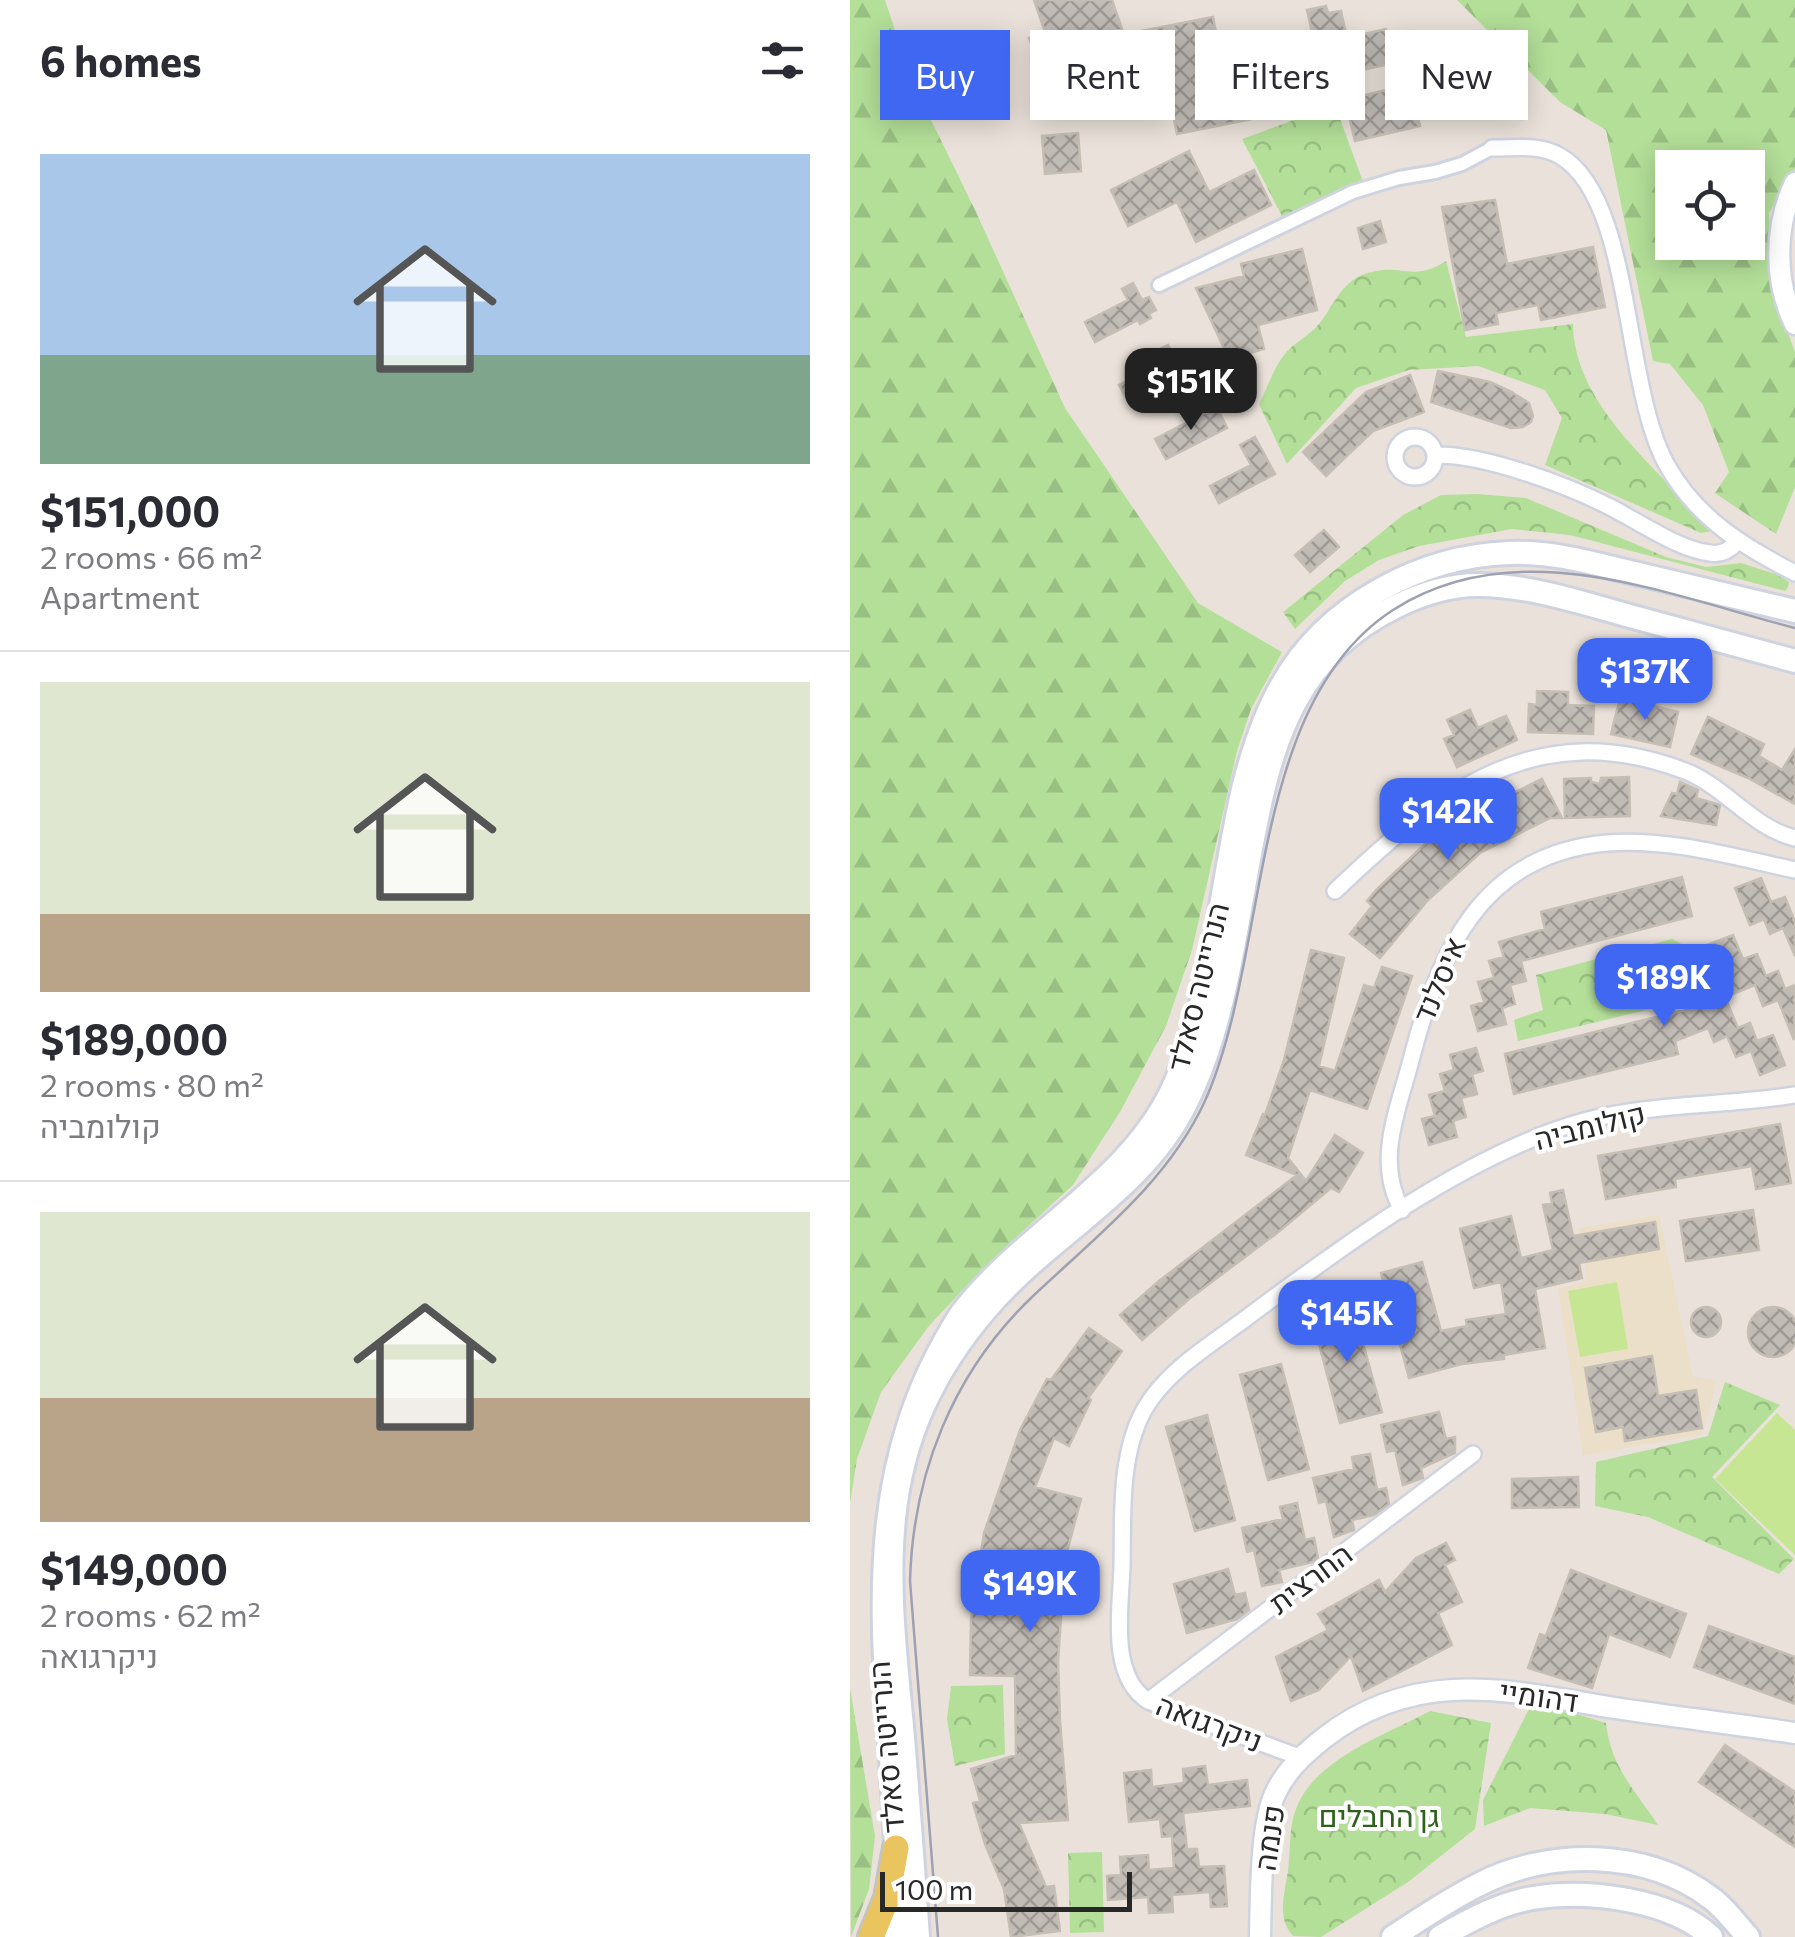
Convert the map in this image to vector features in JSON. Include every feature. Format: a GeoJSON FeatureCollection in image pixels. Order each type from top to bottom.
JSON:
{"type":"FeatureCollection","features":[{"type":"Feature","properties":{"kind":"main road","name":"הנרייטה סאלד"},"geometry":{"type":"LineString","coordinates":[[896,1937],[896,1848],[874,1580],[875,1527],[895,1436],[922,1376],[960,1314],[1008,1262],[1120,1164],[1153,1124],[1176,1081],[1200,1000],[1252,752],[1266,716],[1292,669],[1324,632],[1385,587],[1446,563],[1508,553],[1571,558],[1795,611]]}},
{"type":"Feature","properties":{"kind":"main road","name":"הנרייטה סאלד"},"geometry":{"type":"LineString","coordinates":[[918,1937],[889,1574],[894,1500],[903,1468],[930,1391],[986,1308],[1014,1278],[1137,1173],[1184,1108],[1198,1078],[1218,1011],[1270,761],[1295,698],[1314,670],[1347,637],[1378,616],[1437,590],[1480,585],[1562,598],[1795,661]]}},
{"type":"Feature","properties":{"kind":"main road"},"geometry":{"type":"LineString","coordinates":[[871,1937],[888,1898],[896,1848]]}},
{"type":"Feature","properties":{"kind":"main road"},"geometry":{"type":"LineString","coordinates":[[1393,1937],[1494,1878],[1524,1866],[1626,1860],[1674,1876],[1713,1899],[1748,1937]]}},
{"type":"Feature","properties":{"kind":"main road"},"geometry":{"type":"LineString","coordinates":[[1440,1937],[1499,1909],[1532,1898],[1555,1896],[1632,1900],[1665,1910],[1699,1926],[1711,1937]]}},
{"type":"Feature","properties":{"kind":"street"},"geometry":{"type":"LineString","coordinates":[[1159,284],[1353,192],[1462,164],[1492,148],[1546,150],[1576,169],[1610,230],[1638,380],[1656,444],[1668,468],[1698,508],[1737,542],[1795,573]]}},
{"type":"Feature","properties":{"kind":"street"},"geometry":{"type":"LineString","coordinates":[[1795,183],[1784,213],[1779,254],[1785,298],[1795,324]]}},
{"type":"Feature","properties":{"kind":"street"},"geometry":{"type":"LineString","coordinates":[[1795,225],[1791,258],[1795,287]]}},
{"type":"Feature","properties":{"kind":"street"},"geometry":{"type":"LineString","coordinates":[[1435,455],[1479,460],[1557,485],[1700,551],[1720,553],[1737,542]]}},
{"type":"Feature","properties":{"kind":"street"},"geometry":{"type":"LineString","coordinates":[[1335,890],[1397,832],[1436,802],[1512,764],[1550,755],[1619,755],[1690,773],[1759,822],[1795,838]]}},
{"type":"Feature","properties":{"kind":"street","name":"איסלנד"},"geometry":{"type":"LineString","coordinates":[[1402,1210],[1389,1185],[1389,1143],[1418,1034],[1451,945],[1470,916],[1504,881],[1544,860],[1606,843],[1689,848],[1795,870]]}},
{"type":"Feature","properties":{"kind":"street","name":"קולומביה"},"geometry":{"type":"LineString","coordinates":[[1402,1210],[1516,1146],[1583,1122],[1632,1112],[1795,1095]]}},
{"type":"Feature","properties":{"kind":"street","name":"ניקרגואה"},"geometry":{"type":"LineString","coordinates":[[1299,1758],[1148,1701],[1131,1685],[1120,1636],[1124,1488],[1138,1422],[1163,1384],[1281,1292],[1402,1210]]}},
{"type":"Feature","properties":{"kind":"street","name":"החרצית"},"geometry":{"type":"LineString","coordinates":[[1148,1701],[1473,1454]]}},
{"type":"Feature","properties":{"kind":"street","name":"דהומיי"},"geometry":{"type":"LineString","coordinates":[[1299,1758],[1364,1712],[1396,1699],[1458,1689],[1508,1689],[1795,1732]]}},
{"type":"Feature","properties":{"kind":"street","name":"פנמה"},"geometry":{"type":"LineString","coordinates":[[1262,1933],[1270,1808],[1274,1795],[1299,1758]]}},
{"type":"Feature","properties":{"kind":"shaded area"},"geometry":{"type":"Polygon","coordinates":[[[1659,1215],[1693,1376],[1717,1381],[1703,1434],[1583,1456],[1558,1288],[1587,1281],[1579,1228],[1659,1215]]]}},
{"type":"Feature","properties":{"kind":"green space"},"geometry":{"type":"Polygon","coordinates":[[[850,0],[885,0],[895,30],[880,30],[880,120],[931,120],[1065,408],[1198,603],[1282,652],[1251,709],[1237,751],[1192,950],[1166,1026],[1120,1112],[1073,1185],[984,1267],[928,1327],[881,1392],[857,1459],[850,1503],[850,0]]]}},
{"type":"Feature","properties":{"kind":"green space"},"geometry":{"type":"Polygon","coordinates":[[[1457,0],[1795,0],[1795,169],[1769,213],[1773,292],[1795,352],[1795,487],[1776,534],[1715,493],[1729,472],[1703,405],[1670,364],[1653,361],[1606,130],[1560,102],[1528,70],[1528,30],[1487,30],[1457,0]]]}},
{"type":"Feature","properties":{"kind":"green space"},"geometry":{"type":"Polygon","coordinates":[[[1294,120],[1340,120],[1363,182],[1284,220],[1242,139],[1294,120]]]}},
{"type":"Feature","properties":{"kind":"green space"},"geometry":{"type":"Polygon","coordinates":[[[1446,261],[1466,337],[1573,324],[1577,355],[1605,411],[1713,531],[1701,533],[1545,465],[1562,418],[1545,390],[1478,366],[1409,370],[1356,388],[1287,464],[1259,404],[1284,355],[1319,324],[1353,280],[1383,270],[1417,272],[1446,261]]]}},
{"type":"Feature","properties":{"kind":"green space"},"geometry":{"type":"Polygon","coordinates":[[[1441,495],[1526,498],[1666,557],[1706,567],[1741,563],[1778,575],[1789,582],[1788,587],[1785,591],[1570,535],[1512,529],[1419,546],[1379,560],[1345,581],[1295,629],[1283,612],[1403,515],[1441,495]]]}},
{"type":"Feature","properties":{"kind":"green space"},"geometry":{"type":"Polygon","coordinates":[[[1672,939],[1695,951],[1671,1004],[1518,1041],[1514,1020],[1543,1010],[1536,975],[1672,939]]]}},
{"type":"Feature","properties":{"kind":"green space"},"geometry":{"type":"Polygon","coordinates":[[[1617,1282],[1628,1349],[1580,1357],[1568,1291],[1617,1282]]]}},
{"type":"Feature","properties":{"kind":"green space"},"geometry":{"type":"Polygon","coordinates":[[[1725,1382],[1780,1405],[1712,1477],[1794,1559],[1779,1574],[1648,1517],[1595,1506],[1596,1462],[1708,1436],[1725,1382]]]}},
{"type":"Feature","properties":{"kind":"green space"},"geometry":{"type":"Polygon","coordinates":[[[1777,1413],[1795,1430],[1795,1555],[1715,1479],[1777,1413]]]}},
{"type":"Feature","properties":{"kind":"green space"},"geometry":{"type":"Polygon","coordinates":[[[1003,1685],[1005,1754],[955,1766],[947,1719],[951,1686],[1003,1685]]]}},
{"type":"Feature","properties":{"kind":"green space"},"geometry":{"type":"Polygon","coordinates":[[[850,1688],[875,1836],[869,1889],[851,1937],[850,1688]]]}},
{"type":"Feature","properties":{"kind":"green space"},"geometry":{"type":"Polygon","coordinates":[[[1533,1701],[1606,1723],[1618,1765],[1658,1825],[1605,1814],[1530,1808],[1484,1826],[1483,1800],[1533,1701]]]}},
{"type":"Feature","properties":{"kind":"green space","name":"גן החבלים"},"geometry":{"type":"Polygon","coordinates":[[[1430,1711],[1491,1723],[1475,1829],[1408,1882],[1321,1937],[1293,1936],[1285,1921],[1283,1905],[1292,1825],[1305,1791],[1335,1762],[1430,1711]]]}},
{"type":"Feature","properties":{"kind":"green space"},"geometry":{"type":"Polygon","coordinates":[[[1102,1852],[1104,1932],[1070,1933],[1068,1853],[1102,1852]]]}},
{"type":"Feature","properties":{"kind":"building"},"geometry":{"type":"Polygon","coordinates":[[[1034,0],[1112,0],[1122,29],[1119,30],[1044,30],[1034,0]]]}},
{"type":"Feature","properties":{"kind":"building"},"geometry":{"type":"Polygon","coordinates":[[[1326,6],[1328,13],[1341,11],[1345,30],[1311,30],[1307,10],[1326,6]]]}},
{"type":"Feature","properties":{"kind":"building"},"geometry":{"type":"Polygon","coordinates":[[[1213,17],[1215,30],[1195,30],[1195,120],[1247,120],[1177,134],[1175,30],[1147,30],[1213,17]]]}},
{"type":"Feature","properties":{"kind":"building"},"geometry":{"type":"Polygon","coordinates":[[[1386,29],[1385,65],[1365,69],[1365,34],[1386,29]]]}},
{"type":"Feature","properties":{"kind":"building"},"geometry":{"type":"Polygon","coordinates":[[[1385,90],[1385,120],[1419,120],[1420,126],[1355,141],[1350,120],[1365,120],[1365,95],[1385,90]]]}},
{"type":"Feature","properties":{"kind":"building"},"geometry":{"type":"Polygon","coordinates":[[[1078,133],[1081,171],[1045,174],[1042,136],[1078,133]]]}},
{"type":"Feature","properties":{"kind":"building"},"geometry":{"type":"Polygon","coordinates":[[[1189,151],[1209,192],[1254,170],[1271,205],[1196,242],[1177,202],[1128,226],[1111,190],[1189,151]]]}},
{"type":"Feature","properties":{"kind":"building"},"geometry":{"type":"Polygon","coordinates":[[[1495,200],[1507,264],[1593,247],[1605,307],[1541,320],[1538,305],[1496,313],[1498,324],[1465,330],[1442,207],[1495,200]]]}},
{"type":"Feature","properties":{"kind":"building"},"geometry":{"type":"Polygon","coordinates":[[[1380,221],[1386,242],[1363,249],[1358,228],[1380,221]]]}},
{"type":"Feature","properties":{"kind":"building"},"geometry":{"type":"Polygon","coordinates":[[[1302,249],[1317,310],[1258,325],[1264,349],[1229,359],[1196,288],[1244,276],[1241,264],[1302,249]]]}},
{"type":"Feature","properties":{"kind":"building"},"geometry":{"type":"Polygon","coordinates":[[[1133,283],[1142,300],[1149,297],[1156,310],[1149,314],[1151,318],[1140,324],[1138,320],[1095,342],[1085,322],[1128,300],[1122,289],[1133,283]]]}},
{"type":"Feature","properties":{"kind":"building"},"geometry":{"type":"Polygon","coordinates":[[[1168,345],[1177,363],[1184,359],[1191,373],[1130,405],[1119,385],[1162,362],[1156,351],[1168,345]]]}},
{"type":"Feature","properties":{"kind":"building"},"geometry":{"type":"Polygon","coordinates":[[[1438,371],[1490,382],[1510,391],[1529,403],[1531,422],[1511,428],[1431,402],[1438,371]]]}},
{"type":"Feature","properties":{"kind":"building"},"geometry":{"type":"Polygon","coordinates":[[[1410,375],[1424,412],[1373,431],[1326,476],[1303,452],[1366,392],[1410,375]]]}},
{"type":"Feature","properties":{"kind":"building"},"geometry":{"type":"Polygon","coordinates":[[[1217,407],[1227,428],[1166,459],[1155,439],[1217,407]]]}},
{"type":"Feature","properties":{"kind":"building"},"geometry":{"type":"Polygon","coordinates":[[[1255,437],[1275,474],[1219,503],[1210,486],[1251,465],[1240,445],[1255,437]]]}},
{"type":"Feature","properties":{"kind":"building"},"geometry":{"type":"Polygon","coordinates":[[[1324,530],[1339,547],[1310,572],[1295,555],[1324,530]]]}},
{"type":"Feature","properties":{"kind":"building"},"geometry":{"type":"Polygon","coordinates":[[[1537,691],[1568,692],[1568,705],[1594,706],[1593,734],[1528,732],[1529,704],[1537,705],[1537,691]]]}},
{"type":"Feature","properties":{"kind":"building"},"geometry":{"type":"Polygon","coordinates":[[[1620,698],[1678,712],[1670,747],[1611,734],[1620,698]]]}},
{"type":"Feature","properties":{"kind":"building"},"geometry":{"type":"Polygon","coordinates":[[[1470,710],[1478,728],[1506,716],[1517,740],[1457,767],[1444,739],[1454,735],[1447,720],[1470,710]]]}},
{"type":"Feature","properties":{"kind":"building"},"geometry":{"type":"Polygon","coordinates":[[[1708,717],[1764,744],[1759,756],[1782,770],[1795,749],[1795,804],[1748,778],[1691,754],[1708,717]]]}},
{"type":"Feature","properties":{"kind":"building"},"geometry":{"type":"Polygon","coordinates":[[[1629,777],[1630,816],[1565,818],[1564,779],[1591,778],[1591,782],[1600,784],[1601,778],[1629,777]]]}},
{"type":"Feature","properties":{"kind":"building"},"geometry":{"type":"Polygon","coordinates":[[[1542,779],[1562,818],[1550,818],[1480,853],[1428,900],[1380,958],[1350,934],[1372,906],[1367,901],[1377,889],[1440,830],[1448,839],[1474,812],[1542,779]]]}},
{"type":"Feature","properties":{"kind":"building"},"geometry":{"type":"Polygon","coordinates":[[[1680,782],[1698,790],[1696,798],[1720,805],[1716,825],[1661,816],[1672,793],[1677,794],[1680,782]]]}},
{"type":"Feature","properties":{"kind":"building"},"geometry":{"type":"Polygon","coordinates":[[[1682,877],[1692,916],[1521,961],[1526,981],[1510,985],[1515,1004],[1502,1008],[1506,1024],[1478,1031],[1471,1006],[1484,1002],[1478,982],[1494,978],[1489,961],[1504,957],[1499,942],[1545,929],[1541,912],[1682,877]]]}},
{"type":"Feature","properties":{"kind":"building"},"geometry":{"type":"Polygon","coordinates":[[[1761,878],[1771,902],[1785,897],[1795,922],[1795,956],[1783,928],[1770,934],[1764,919],[1750,925],[1735,888],[1761,878]]]}},
{"type":"Feature","properties":{"kind":"building"},"geometry":{"type":"Polygon","coordinates":[[[1733,935],[1743,959],[1757,954],[1766,976],[1778,971],[1785,989],[1795,985],[1794,1040],[1778,1000],[1763,1006],[1755,985],[1725,997],[1738,1028],[1750,1023],[1757,1041],[1773,1035],[1785,1065],[1760,1075],[1751,1051],[1736,1057],[1727,1036],[1714,1042],[1708,1028],[1675,1041],[1678,1054],[1514,1094],[1505,1054],[1685,1010],[1680,997],[1721,980],[1707,945],[1733,935]]]}},
{"type":"Feature","properties":{"kind":"building"},"geometry":{"type":"Polygon","coordinates":[[[1311,950],[1344,958],[1319,1066],[1335,1071],[1364,985],[1374,988],[1382,967],[1412,976],[1367,1109],[1310,1090],[1288,1158],[1306,1181],[1335,1135],[1363,1153],[1339,1192],[1331,1188],[1142,1340],[1120,1315],[1297,1175],[1246,1155],[1284,1060],[1311,950]]]}},
{"type":"Feature","properties":{"kind":"building"},"geometry":{"type":"Polygon","coordinates":[[[1476,1048],[1483,1071],[1472,1074],[1477,1094],[1461,1098],[1466,1117],[1453,1121],[1457,1137],[1429,1145],[1422,1119],[1435,1116],[1429,1095],[1445,1091],[1440,1074],[1454,1070],[1450,1055],[1476,1048]]]}},
{"type":"Feature","properties":{"kind":"building"},"geometry":{"type":"Polygon","coordinates":[[[1780,1124],[1791,1183],[1756,1189],[1752,1166],[1675,1179],[1676,1187],[1606,1199],[1598,1156],[1780,1124]]]}},
{"type":"Feature","properties":{"kind":"building"},"geometry":{"type":"Polygon","coordinates":[[[1563,1190],[1573,1236],[1655,1222],[1659,1249],[1579,1263],[1582,1278],[1535,1289],[1545,1348],[1409,1378],[1381,1273],[1422,1262],[1441,1331],[1467,1326],[1466,1320],[1506,1314],[1501,1282],[1474,1288],[1460,1229],[1511,1216],[1521,1258],[1553,1250],[1543,1205],[1552,1203],[1550,1193],[1563,1190]]]}},
{"type":"Feature","properties":{"kind":"building"},"geometry":{"type":"Polygon","coordinates":[[[1753,1210],[1759,1250],[1686,1261],[1680,1221],[1753,1210]]]}},
{"type":"Feature","properties":{"kind":"building"},"geometry":{"type":"Polygon","coordinates":[[[1353,1307],[1382,1412],[1340,1423],[1312,1318],[1353,1307]]]}},
{"type":"Feature","properties":{"kind":"building"},"geometry":{"type":"Polygon","coordinates":[[[1706,1307],[1716,1312],[1721,1322],[1716,1332],[1706,1337],[1696,1332],[1691,1322],[1696,1312],[1706,1307]]]}},
{"type":"Feature","properties":{"kind":"building"},"geometry":{"type":"Polygon","coordinates":[[[1773,1307],[1790,1315],[1796,1323],[1796,1341],[1790,1349],[1773,1357],[1756,1349],[1748,1332],[1756,1315],[1773,1307]]]}},
{"type":"Feature","properties":{"kind":"building"},"geometry":{"type":"Polygon","coordinates":[[[1089,1328],[1122,1351],[1088,1398],[1091,1400],[1069,1446],[1054,1438],[1035,1487],[1081,1499],[1068,1548],[1060,1604],[1060,1721],[1068,1820],[1019,1823],[1046,1887],[1054,1886],[1060,1931],[1011,1937],[1004,1889],[973,1803],[980,1801],[971,1769],[1016,1755],[1015,1676],[970,1675],[971,1620],[984,1533],[1020,1430],[1047,1379],[1051,1380],[1089,1328]]]}},
{"type":"Feature","properties":{"kind":"building"},"geometry":{"type":"Polygon","coordinates":[[[1652,1356],[1658,1396],[1696,1390],[1702,1428],[1625,1441],[1623,1427],[1596,1432],[1585,1368],[1652,1356]]]}},
{"type":"Feature","properties":{"kind":"building"},"geometry":{"type":"Polygon","coordinates":[[[1281,1364],[1309,1469],[1268,1480],[1240,1375],[1281,1364]]]}},
{"type":"Feature","properties":{"kind":"building"},"geometry":{"type":"Polygon","coordinates":[[[1439,1412],[1446,1439],[1455,1437],[1455,1453],[1421,1468],[1423,1478],[1403,1485],[1395,1450],[1387,1452],[1381,1425],[1439,1412]]]}},
{"type":"Feature","properties":{"kind":"building"},"geometry":{"type":"Polygon","coordinates":[[[1207,1415],[1235,1520],[1195,1531],[1166,1427],[1207,1415]]]}},
{"type":"Feature","properties":{"kind":"building"},"geometry":{"type":"Polygon","coordinates":[[[1370,1454],[1377,1490],[1386,1488],[1389,1504],[1374,1515],[1352,1520],[1354,1530],[1334,1537],[1326,1501],[1319,1503],[1313,1478],[1354,1469],[1352,1457],[1370,1454]]]}},
{"type":"Feature","properties":{"kind":"building"},"geometry":{"type":"Polygon","coordinates":[[[1578,1477],[1579,1507],[1512,1508],[1512,1479],[1578,1477]]]}},
{"type":"Feature","properties":{"kind":"building"},"geometry":{"type":"Polygon","coordinates":[[[1297,1503],[1305,1540],[1314,1538],[1318,1558],[1279,1570],[1282,1582],[1262,1586],[1254,1550],[1247,1552],[1242,1528],[1283,1519],[1280,1507],[1297,1503]]]}},
{"type":"Feature","properties":{"kind":"building"},"geometry":{"type":"Polygon","coordinates":[[[1446,1543],[1455,1560],[1445,1565],[1462,1602],[1438,1613],[1452,1645],[1363,1691],[1351,1656],[1319,1690],[1291,1701],[1276,1657],[1328,1630],[1318,1614],[1379,1580],[1385,1592],[1416,1558],[1446,1543]]]}},
{"type":"Feature","properties":{"kind":"building"},"geometry":{"type":"Polygon","coordinates":[[[1228,1569],[1235,1595],[1245,1593],[1249,1610],[1237,1619],[1187,1633],[1174,1584],[1228,1569]]]}},
{"type":"Feature","properties":{"kind":"building"},"geometry":{"type":"Polygon","coordinates":[[[1571,1570],[1686,1614],[1670,1657],[1609,1634],[1592,1688],[1528,1668],[1540,1634],[1546,1636],[1571,1570]]]}},
{"type":"Feature","properties":{"kind":"building"},"geometry":{"type":"Polygon","coordinates":[[[1709,1626],[1795,1657],[1795,1704],[1694,1667],[1709,1626]]]}},
{"type":"Feature","properties":{"kind":"building"},"geometry":{"type":"Polygon","coordinates":[[[1725,1745],[1795,1792],[1795,1847],[1699,1782],[1725,1745]]]}},
{"type":"Feature","properties":{"kind":"building"},"geometry":{"type":"Polygon","coordinates":[[[1205,1766],[1208,1785],[1247,1780],[1250,1806],[1183,1813],[1187,1849],[1197,1849],[1199,1867],[1224,1866],[1227,1906],[1211,1907],[1210,1892],[1172,1895],[1173,1912],[1149,1913],[1148,1897],[1108,1900],[1107,1876],[1121,1875],[1120,1857],[1148,1855],[1149,1870],[1174,1868],[1172,1836],[1162,1837],[1160,1819],[1129,1822],[1124,1773],[1151,1770],[1152,1787],[1184,1783],[1183,1769],[1205,1766]]]}},
{"type":"Feature","properties":{"kind":"tram line"},"geometry":{"type":"LineString","coordinates":[[938,1937],[910,1581],[919,1502],[929,1464],[959,1392],[1004,1327],[1149,1184],[1170,1159],[1204,1103],[1225,1044],[1286,769],[1311,707],[1345,652],[1393,610],[1441,586],[1490,574],[1541,572],[1592,577],[1795,628]]}}]}
